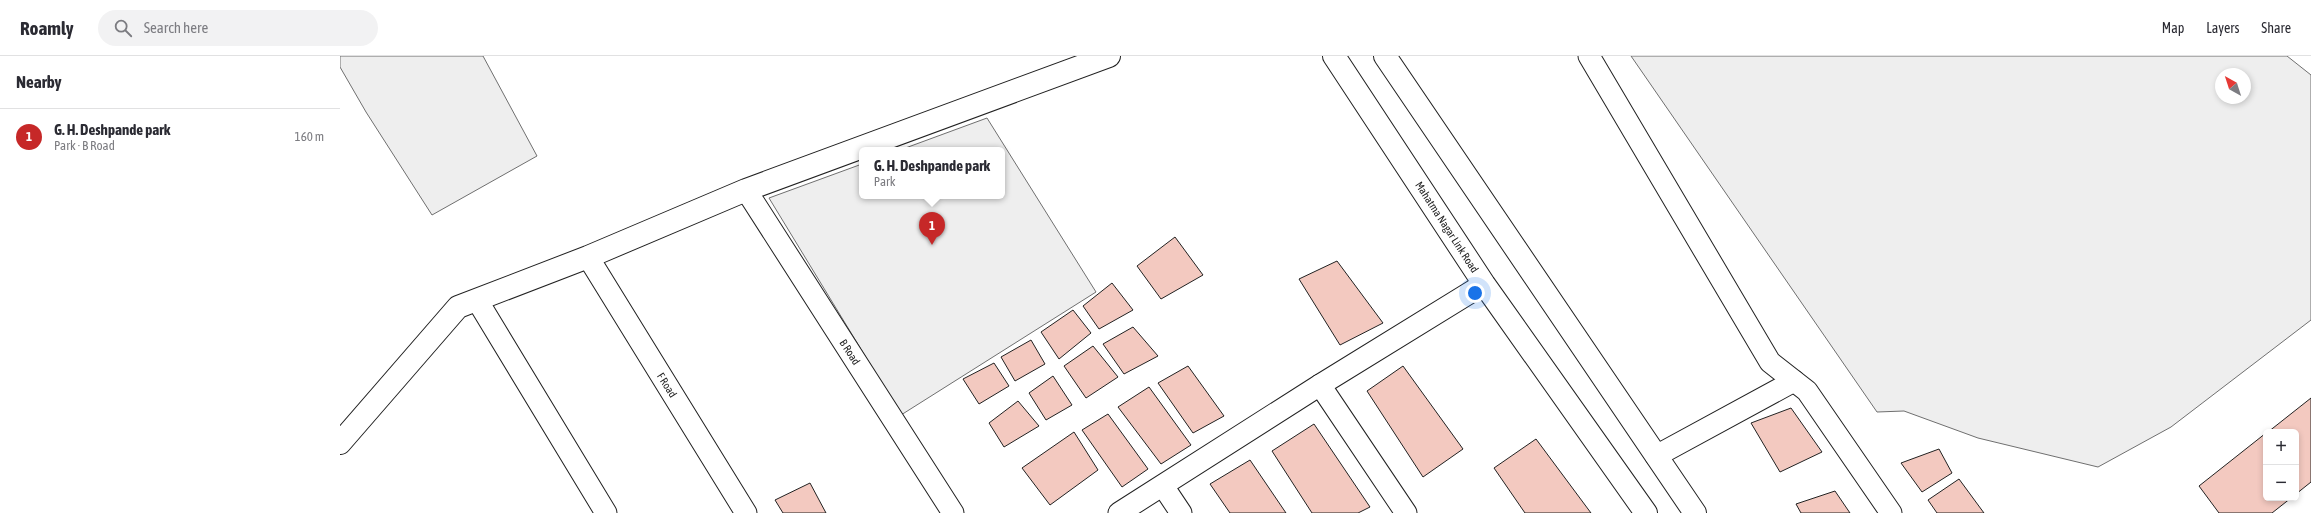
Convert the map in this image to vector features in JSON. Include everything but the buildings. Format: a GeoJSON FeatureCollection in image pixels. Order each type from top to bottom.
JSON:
{"type":"FeatureCollection","features":[{"type":"Feature","properties":{"kind":"main road"},"geometry":{"type":"LineString","coordinates":[[862,147],[1109,56]]}},
{"type":"Feature","properties":{"kind":"main road","name":"Mahatma Nagar Link Road"},"geometry":{"type":"LineString","coordinates":[[1334,56],[1484,284],[1646,513]]}},
{"type":"Feature","properties":{"kind":"main road"},"geometry":{"type":"LineString","coordinates":[[1385,56],[1695,513]]}},
{"type":"Feature","properties":{"kind":"main road"},"geometry":{"type":"LineString","coordinates":[[340,443],[458,307],[588,257],[746,190],[859,148]]}},
{"type":"Feature","properties":{"kind":"street"},"geometry":{"type":"LineString","coordinates":[[1589,56],[1770,362],[1807,391],[1891,513]]}},
{"type":"Feature","properties":{"kind":"street","name":"B Road"},"geometry":{"type":"LineString","coordinates":[[746,190],[953,513]]}},
{"type":"Feature","properties":{"kind":"street","name":"F Road"},"geometry":{"type":"LineString","coordinates":[[588,257],[746,513]]}},
{"type":"Feature","properties":{"kind":"street"},"geometry":{"type":"LineString","coordinates":[[1119,513],[1320,385],[1484,284]]}},
{"type":"Feature","properties":{"kind":"street"},"geometry":{"type":"LineString","coordinates":[[477,300],[606,513]]}},
{"type":"Feature","properties":{"kind":"street"},"geometry":{"type":"LineString","coordinates":[[1656,456],[1794,381]]}},
{"type":"Feature","properties":{"kind":"street"},"geometry":{"type":"LineString","coordinates":[[1320,385],[1406,513]]}},
{"type":"Feature","properties":{"kind":"street"},"geometry":{"type":"LineString","coordinates":[[1163,486],[1181,513]]}},
{"type":"Feature","properties":{"kind":"shaded area"},"geometry":{"type":"Polygon","coordinates":[[[340,56],[483,56],[537,156],[432,215],[366,112],[340,67],[340,56]]]}},
{"type":"Feature","properties":{"kind":"shaded area"},"geometry":{"type":"Polygon","coordinates":[[[1631,56],[2287,56],[2311,75],[2311,320],[2171,427],[2098,467],[1978,438],[1904,411],[1877,412],[1631,56]]]}},
{"type":"Feature","properties":{"kind":"shaded area"},"geometry":{"type":"Polygon","coordinates":[[[987,118],[1096,292],[901,415],[769,198],[859,165],[859,199],[1005,199],[1005,147],[908,147],[987,118]]]}},
{"type":"Feature","properties":{"kind":"place","name":"G. H. Deshpande park"},"geometry":{"type":"Point","coordinates":[932,245]}}]}
